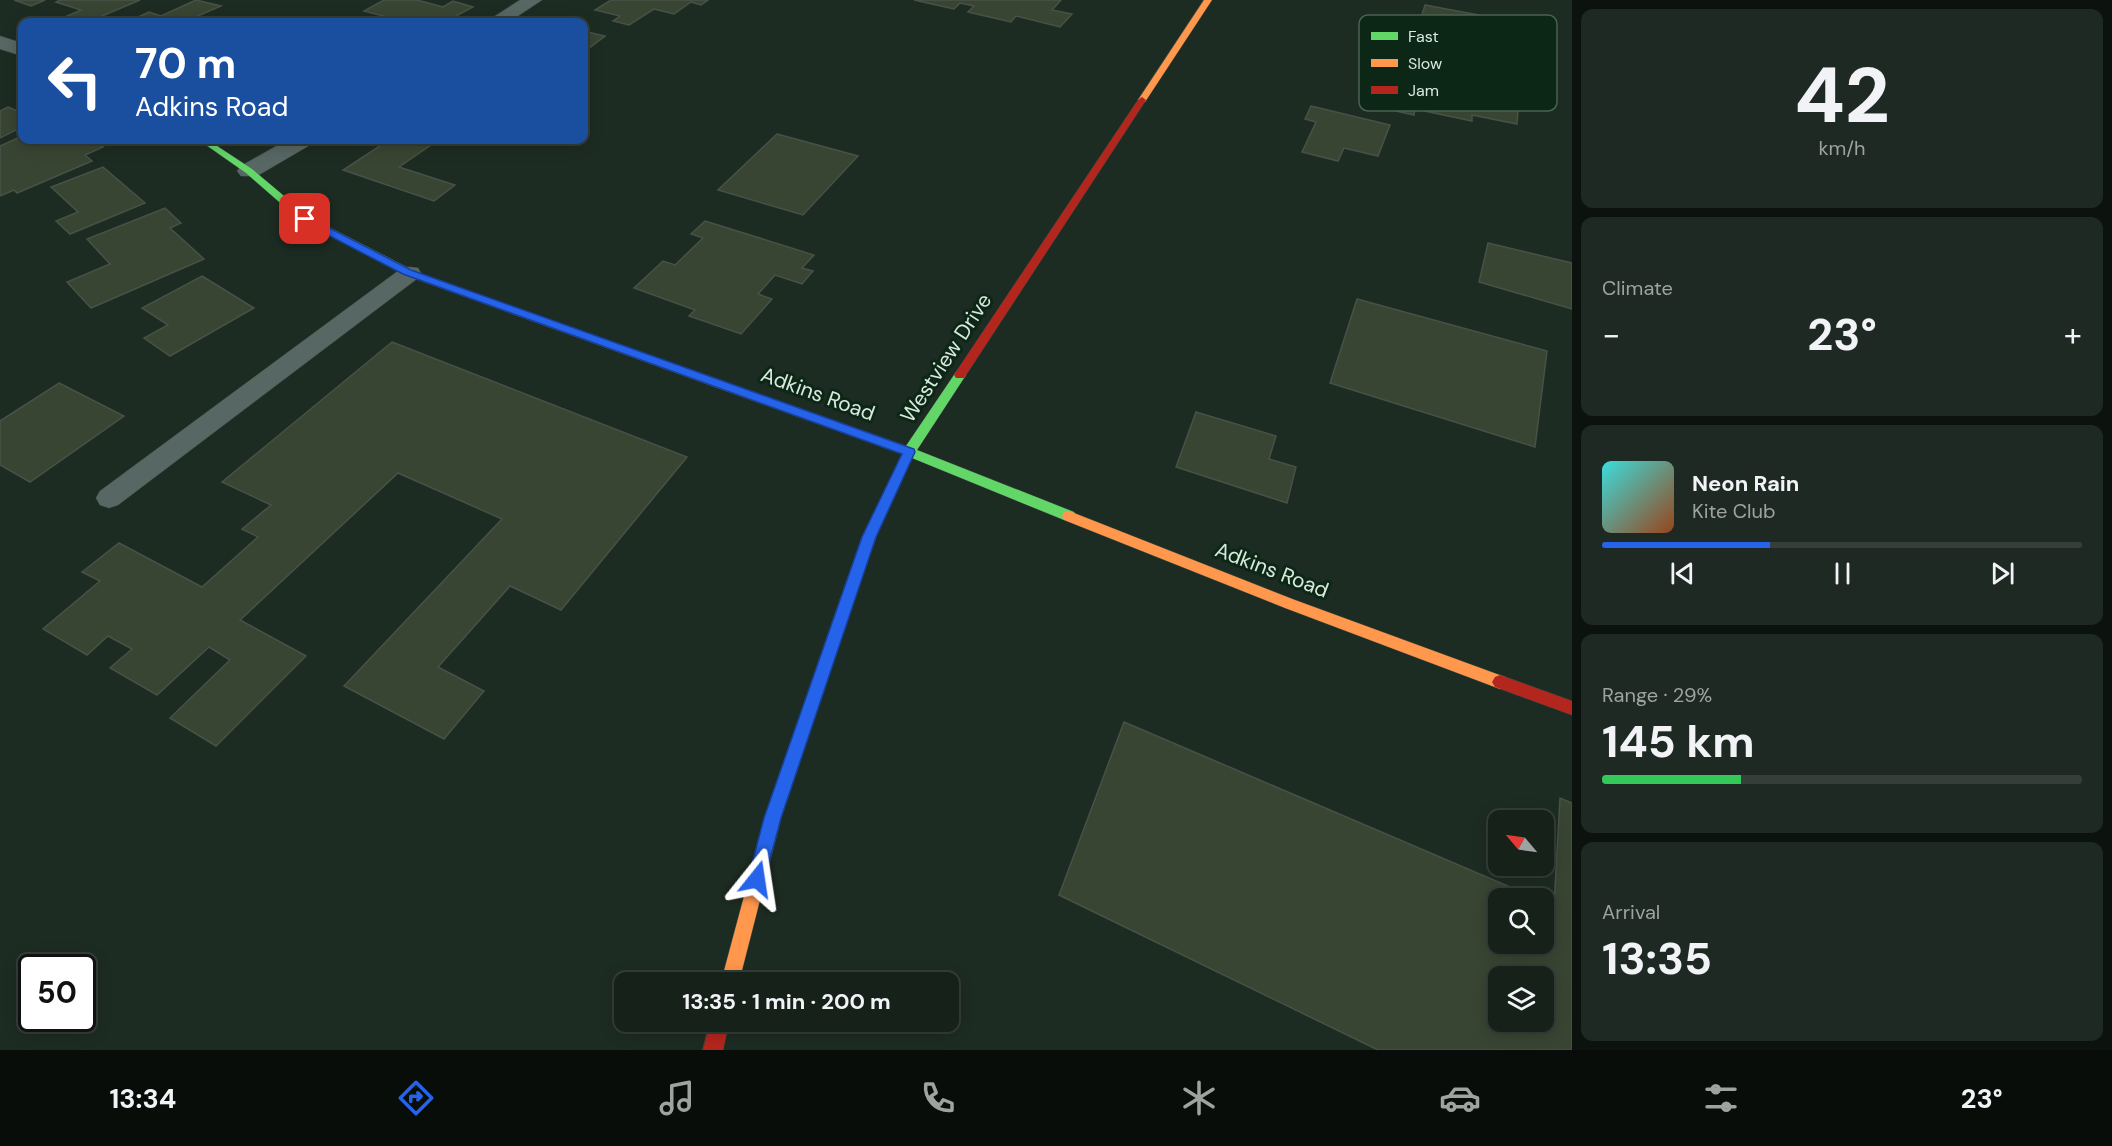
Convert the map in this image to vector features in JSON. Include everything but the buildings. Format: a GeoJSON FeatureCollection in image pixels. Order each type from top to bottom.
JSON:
{"type":"FeatureCollection","features":[{"type":"Feature","properties":{"kind":"main road","name":"Westview Drive"},"geometry":{"type":"LineString","coordinates":[[733,972],[773,818],[869,537],[909,452],[1208,0]]}},
{"type":"Feature","properties":{"kind":"main road","name":"Adkins Road"},"geometry":{"type":"LineString","coordinates":[[210,144],[249,171],[305,219],[410,273],[909,452],[1279,599],[1572,708]]}},
{"type":"Feature","properties":{"kind":"main road"},"geometry":{"type":"LineString","coordinates":[[713,1050],[718,1032]]}},
{"type":"Feature","properties":{"kind":"street"},"geometry":{"type":"LineString","coordinates":[[503,18],[533,0]]}},
{"type":"Feature","properties":{"kind":"street"},"geometry":{"type":"LineString","coordinates":[[0,42],[18,49]]}},
{"type":"Feature","properties":{"kind":"street"},"geometry":{"type":"LineString","coordinates":[[249,171],[295,144]]}},
{"type":"Feature","properties":{"kind":"lane"},"geometry":{"type":"LineString","coordinates":[[109,498],[410,273]]}},
{"type":"Feature","properties":{"kind":"traffic: fast"},"geometry":{"type":"LineString","coordinates":[[209,144],[249,171],[305,219],[423,278]]}},
{"type":"Feature","properties":{"kind":"traffic: fast"},"geometry":{"type":"LineString","coordinates":[[847,600],[869,537],[909,452],[960,375]]}},
{"type":"Feature","properties":{"kind":"traffic: fast"},"geometry":{"type":"LineString","coordinates":[[758,398],[909,452],[1069,516]]}},
{"type":"Feature","properties":{"kind":"traffic: slow"},"geometry":{"type":"LineString","coordinates":[[1142,100],[1208,0]]}},
{"type":"Feature","properties":{"kind":"traffic: slow"},"geometry":{"type":"LineString","coordinates":[[423,278],[758,398]]}},
{"type":"Feature","properties":{"kind":"traffic: slow"},"geometry":{"type":"LineString","coordinates":[[1069,516],[1290,604],[1500,682]]}},
{"type":"Feature","properties":{"kind":"traffic: slow"},"geometry":{"type":"LineString","coordinates":[[733,972],[773,818],[847,600]]}},
{"type":"Feature","properties":{"kind":"traffic: jam"},"geometry":{"type":"LineString","coordinates":[[960,375],[1142,100]]}},
{"type":"Feature","properties":{"kind":"traffic: jam"},"geometry":{"type":"LineString","coordinates":[[1500,682],[1572,708]]}},
{"type":"Feature","properties":{"kind":"traffic: jam"},"geometry":{"type":"LineString","coordinates":[[713,1050],[718,1032]]}},
{"type":"Feature","properties":{"kind":"route"},"geometry":{"type":"LineString","coordinates":[[305,219],[407,272],[909,452],[869,537],[773,818],[757,879]]}}]}
